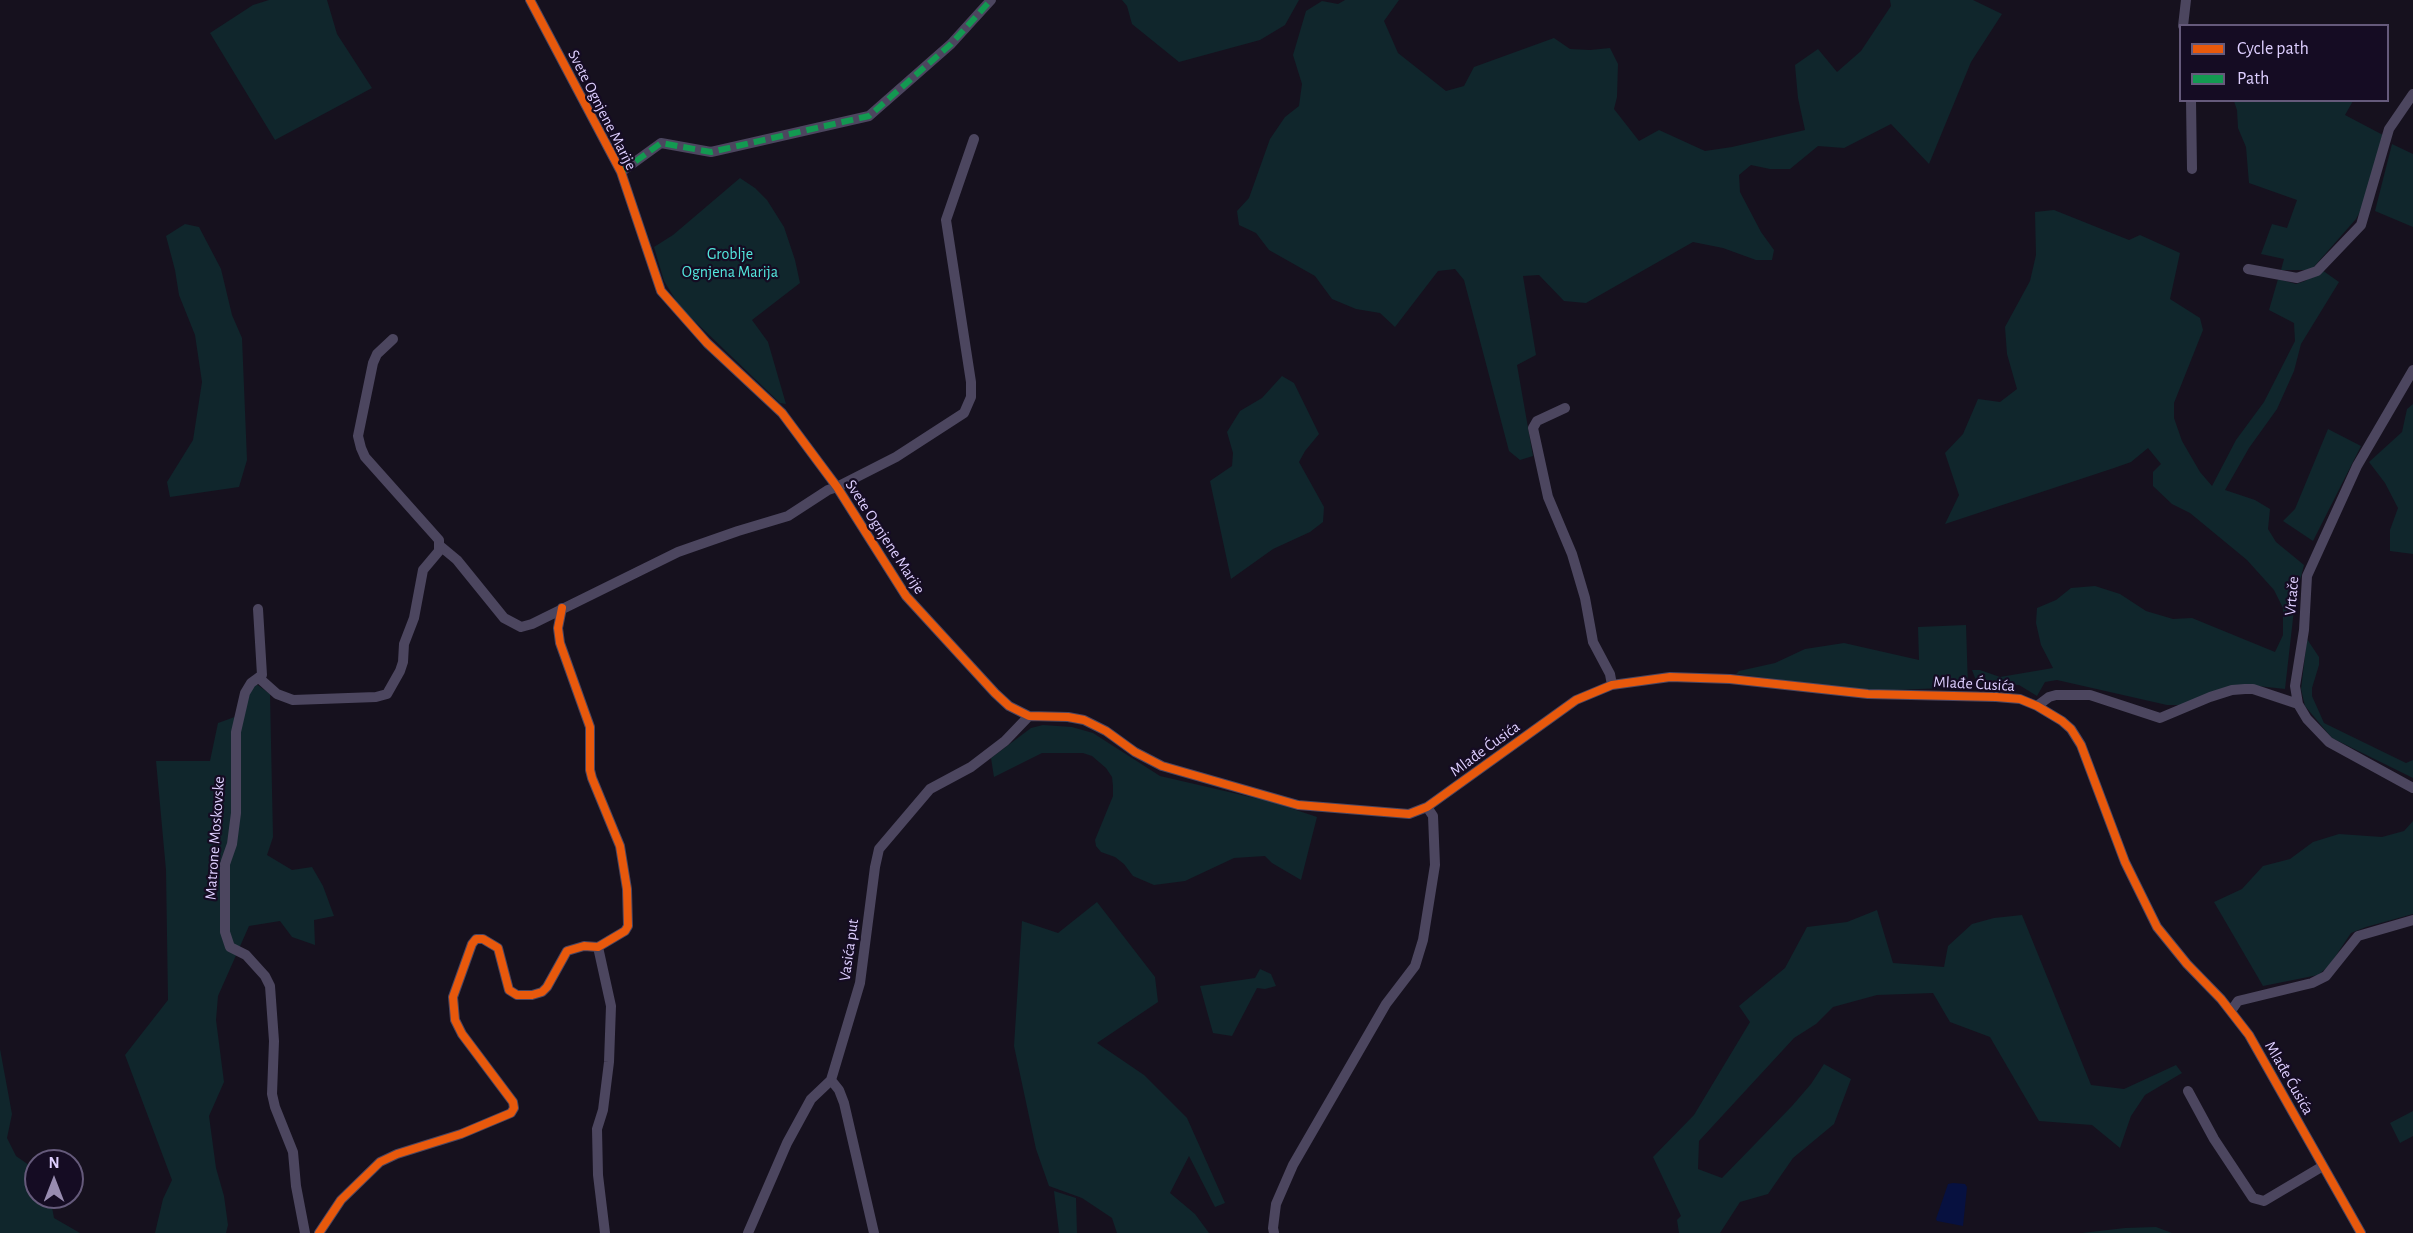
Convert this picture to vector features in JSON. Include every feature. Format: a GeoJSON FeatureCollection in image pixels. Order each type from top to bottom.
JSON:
{"type":"FeatureCollection","features":[{"type":"Feature","properties":{"kind":"street","name":"Svete Ognjene Marije"},"geometry":{"type":"LineString","coordinates":[[530,0],[621,172],[661,291],[707,343],[782,413],[837,487],[906,596],[1009,706],[1029,716],[1068,717],[1084,720],[1162,766],[1299,805],[1409,814],[1427,807]]}},
{"type":"Feature","properties":{"kind":"street"},"geometry":{"type":"LineString","coordinates":[[621,172],[661,143],[711,152],[869,116],[951,44],[991,0]]}},
{"type":"Feature","properties":{"kind":"street"},"geometry":{"type":"LineString","coordinates":[[2183,24],[2186,0]]}},
{"type":"Feature","properties":{"kind":"street"},"geometry":{"type":"LineString","coordinates":[[2248,269],[2297,278],[2317,271],[2361,225],[2384,141],[2389,129],[2413,94]]}},
{"type":"Feature","properties":{"kind":"street"},"geometry":{"type":"LineString","coordinates":[[2191,102],[2192,169]]}},
{"type":"Feature","properties":{"kind":"street"},"geometry":{"type":"LineString","coordinates":[[439,545],[457,560],[504,618],[521,627],[532,624],[678,552],[788,516],[828,490],[896,457],[964,413],[969,406],[971,382],[946,220],[974,140]]}},
{"type":"Feature","properties":{"kind":"street"},"geometry":{"type":"LineString","coordinates":[[258,609],[262,675],[259,678],[277,694],[293,700],[376,697],[387,694],[404,662],[404,644],[414,618],[423,570],[439,550],[439,540],[365,457],[358,436],[377,354],[393,339]]}},
{"type":"Feature","properties":{"kind":"street","name":"Vrtače"},"geometry":{"type":"LineString","coordinates":[[2298,704],[2295,686],[2304,630],[2307,576],[2357,466],[2413,370]]}},
{"type":"Feature","properties":{"kind":"street"},"geometry":{"type":"LineString","coordinates":[[1565,408],[1537,421],[1533,428],[1548,497],[1572,554],[1585,598],[1593,642],[1610,674],[1612,685]]}},
{"type":"Feature","properties":{"kind":"street"},"geometry":{"type":"LineString","coordinates":[[320,1233],[341,1200],[380,1162],[397,1154],[461,1134],[511,1113],[514,1108],[513,1102],[462,1034],[455,1020],[453,997],[472,944],[476,939],[483,939],[498,948],[509,990],[522,996],[542,992],[547,987],[567,951],[585,946],[598,947],[625,931],[628,926],[627,889],[620,846],[590,770],[590,727],[560,643],[558,628],[562,608]]}},
{"type":"Feature","properties":{"kind":"street","name":"Mlađe Ćusića"},"geometry":{"type":"LineString","coordinates":[[1427,807],[1576,700],[1612,685],[1671,677],[1730,679],[1868,694],[2020,699],[2037,706],[2062,721],[2071,729],[2081,745],[2125,862],[2157,927],[2172,947],[2231,1011],[2248,1035],[2361,1233]]}},
{"type":"Feature","properties":{"kind":"street","name":"Matrone Moskovske"},"geometry":{"type":"LineString","coordinates":[[259,678],[251,683],[245,693],[236,732],[236,813],[232,844],[225,864],[225,932],[230,947],[246,955],[265,976],[270,986],[274,1041],[273,1094],[275,1107],[294,1152],[296,1186],[305,1233]]}},
{"type":"Feature","properties":{"kind":"street"},"geometry":{"type":"LineString","coordinates":[[2037,706],[2056,695],[2090,695],[2160,718],[2232,690],[2253,689],[2298,704],[2307,719],[2329,742],[2413,788]]}},
{"type":"Feature","properties":{"kind":"street","name":"Vasića put"},"geometry":{"type":"LineString","coordinates":[[748,1233],[787,1143],[812,1099],[831,1080],[860,983],[879,849],[930,789],[971,767],[1005,741],[1029,716]]}},
{"type":"Feature","properties":{"kind":"street"},"geometry":{"type":"LineString","coordinates":[[1274,1233],[1276,1204],[1293,1165],[1386,1004],[1415,966],[1423,940],[1435,865],[1432,816],[1427,807]]}},
{"type":"Feature","properties":{"kind":"street"},"geometry":{"type":"LineString","coordinates":[[2231,1011],[2238,1001],[2312,983],[2326,976],[2358,936],[2413,920]]}},
{"type":"Feature","properties":{"kind":"street"},"geometry":{"type":"LineString","coordinates":[[598,947],[610,1006],[609,1062],[603,1110],[597,1129],[598,1175],[605,1233]]}},
{"type":"Feature","properties":{"kind":"street"},"geometry":{"type":"LineString","coordinates":[[831,1080],[839,1090],[844,1103],[874,1233]]}},
{"type":"Feature","properties":{"kind":"street"},"geometry":{"type":"LineString","coordinates":[[2188,1091],[2214,1139],[2253,1198],[2264,1201],[2323,1166]]}},
{"type":"Feature","properties":{"kind":"green space"},"geometry":{"type":"Polygon","coordinates":[[[269,0],[327,0],[337,34],[372,88],[275,140],[210,33],[253,5],[269,0]]]}},
{"type":"Feature","properties":{"kind":"green space"},"geometry":{"type":"Polygon","coordinates":[[[1122,0],[1299,0],[1285,25],[1260,40],[1179,62],[1132,24],[1127,6],[1122,0]]]}},
{"type":"Feature","properties":{"kind":"green space"},"geometry":{"type":"Polygon","coordinates":[[[1345,0],[1399,0],[1384,21],[1398,53],[1446,91],[1464,86],[1474,67],[1554,38],[1570,49],[1610,48],[1618,64],[1617,97],[1614,109],[1639,141],[1659,130],[1705,151],[1805,130],[1798,98],[1795,65],[1818,49],[1837,72],[1861,51],[1891,6],[1890,0],[1973,0],[2002,14],[1971,62],[1929,164],[1891,124],[1844,148],[1818,146],[1790,169],[1770,169],[1751,165],[1739,175],[1740,192],[1761,232],[1774,250],[1772,260],[1756,260],[1723,248],[1693,242],[1586,303],[1564,301],[1539,275],[1523,276],[1536,355],[1517,365],[1533,456],[1520,460],[1509,451],[1464,280],[1455,269],[1438,271],[1395,327],[1380,313],[1356,309],[1332,299],[1315,276],[1269,250],[1256,233],[1239,225],[1237,211],[1249,198],[1270,139],[1285,117],[1299,106],[1302,84],[1293,55],[1306,11],[1322,1],[1338,4],[1345,0]]]}},
{"type":"Feature","properties":{"kind":"green space"},"geometry":{"type":"Polygon","coordinates":[[[2234,102],[2352,102],[2345,115],[2383,135],[2364,204],[2356,219],[2311,270],[2281,270],[2284,259],[2261,254],[2272,224],[2287,228],[2297,200],[2249,183],[2246,147],[2238,128],[2234,102]]]}},
{"type":"Feature","properties":{"kind":"green space"},"geometry":{"type":"Polygon","coordinates":[[[2392,144],[2413,154],[2413,227],[2375,211],[2392,144]]]}},
{"type":"Feature","properties":{"kind":"green space","name":"Groblje Ognjena Marija"},"geometry":{"type":"Polygon","coordinates":[[[740,178],[767,200],[784,227],[800,283],[752,320],[768,342],[786,404],[780,403],[680,307],[664,281],[654,247],[673,235],[740,178]]]}},
{"type":"Feature","properties":{"kind":"green space"},"geometry":{"type":"Polygon","coordinates":[[[2054,210],[2129,240],[2140,235],[2180,253],[2170,299],[2200,318],[2203,330],[2174,403],[2174,418],[2182,441],[2200,472],[2212,486],[2236,440],[2264,402],[2295,341],[2294,323],[2269,310],[2278,279],[2296,284],[2322,270],[2339,282],[2301,344],[2294,371],[2277,409],[2249,448],[2225,490],[2255,500],[2270,509],[2268,529],[2276,542],[2304,565],[2295,601],[2285,689],[2258,686],[2180,705],[2167,705],[2057,680],[2045,682],[2037,696],[2019,685],[1977,683],[1972,670],[1980,670],[2000,677],[2053,668],[2041,645],[2036,623],[2037,608],[2056,600],[2071,588],[2095,586],[2120,594],[2146,611],[2173,619],[2192,618],[2275,652],[2283,635],[2283,608],[2274,590],[2247,560],[2190,513],[2172,504],[2153,486],[2153,472],[2161,464],[2148,448],[2131,462],[1945,524],[1959,495],[1945,453],[1963,434],[1978,399],[2000,402],[2017,389],[2007,354],[2005,327],[2030,281],[2036,255],[2035,212],[2054,210]]]}},
{"type":"Feature","properties":{"kind":"green space"},"geometry":{"type":"Polygon","coordinates":[[[185,224],[199,227],[221,269],[232,315],[242,338],[247,460],[239,487],[170,497],[167,482],[193,440],[202,382],[195,335],[179,295],[166,236],[185,224]]]}},
{"type":"Feature","properties":{"kind":"green space"},"geometry":{"type":"Polygon","coordinates":[[[1282,376],[1294,383],[1319,434],[1299,462],[1324,507],[1323,522],[1310,532],[1273,549],[1231,579],[1210,481],[1232,466],[1233,453],[1227,432],[1240,411],[1262,398],[1282,376]]]}},
{"type":"Feature","properties":{"kind":"green space"},"geometry":{"type":"Polygon","coordinates":[[[2413,404],[2413,554],[2390,551],[2390,530],[2398,508],[2385,483],[2369,462],[2402,432],[2407,409],[2413,404]]]}},
{"type":"Feature","properties":{"kind":"green space"},"geometry":{"type":"Polygon","coordinates":[[[2328,429],[2361,446],[2313,541],[2283,521],[2295,509],[2328,429]]]}},
{"type":"Feature","properties":{"kind":"green space"},"geometry":{"type":"Polygon","coordinates":[[[1966,625],[1968,687],[1871,691],[1736,674],[1739,671],[1775,663],[1805,649],[1844,643],[1919,660],[1918,627],[1966,625]]]}},
{"type":"Feature","properties":{"kind":"green space"},"geometry":{"type":"Polygon","coordinates":[[[2307,639],[2319,657],[2312,696],[2324,723],[2406,763],[2413,760],[2413,778],[2332,738],[2305,706],[2301,689],[2307,639]]]}},
{"type":"Feature","properties":{"kind":"green space"},"geometry":{"type":"Polygon","coordinates":[[[255,683],[270,694],[273,837],[267,855],[292,870],[312,867],[323,886],[334,916],[314,920],[315,945],[292,937],[280,921],[249,926],[218,996],[216,1020],[224,1082],[209,1116],[216,1168],[224,1196],[228,1225],[226,1233],[155,1233],[163,1199],[172,1180],[125,1055],[168,1000],[166,870],[156,761],[210,761],[218,723],[243,714],[249,690],[255,683]]]}},
{"type":"Feature","properties":{"kind":"green space"},"geometry":{"type":"Polygon","coordinates":[[[1043,725],[1072,727],[1093,733],[1160,776],[1272,802],[1317,817],[1301,880],[1272,863],[1265,856],[1234,858],[1185,881],[1154,885],[1133,876],[1124,864],[1115,857],[1101,852],[1096,846],[1095,840],[1113,796],[1113,786],[1112,777],[1106,768],[1092,756],[1083,753],[1042,753],[994,777],[991,758],[1031,728],[1043,725]]]}},
{"type":"Feature","properties":{"kind":"green space"},"geometry":{"type":"Polygon","coordinates":[[[2413,821],[2413,914],[2351,933],[2329,966],[2318,975],[2263,986],[2214,902],[2242,889],[2263,866],[2290,859],[2313,842],[2339,834],[2382,837],[2404,831],[2413,821]]]}},
{"type":"Feature","properties":{"kind":"green space"},"geometry":{"type":"Polygon","coordinates":[[[1097,902],[1155,977],[1158,1002],[1097,1043],[1144,1075],[1187,1118],[1225,1203],[1215,1207],[1189,1156],[1170,1193],[1195,1214],[1209,1233],[1117,1233],[1112,1218],[1082,1198],[1049,1186],[1036,1149],[1014,1046],[1022,921],[1058,933],[1097,902]]]}},
{"type":"Feature","properties":{"kind":"green space"},"geometry":{"type":"Polygon","coordinates":[[[1877,910],[1893,963],[1944,967],[1948,946],[1972,924],[1994,918],[2022,915],[2091,1085],[2124,1089],[2176,1065],[2182,1073],[2145,1095],[2131,1116],[2120,1148],[2092,1125],[2039,1121],[1990,1037],[1950,1022],[1933,993],[1877,995],[1833,1007],[1816,1024],[1794,1038],[1699,1141],[1698,1169],[1722,1178],[1792,1106],[1824,1064],[1851,1079],[1834,1124],[1793,1158],[1768,1194],[1740,1202],[1720,1233],[1679,1233],[1677,1220],[1681,1216],[1653,1157],[1694,1115],[1750,1022],[1739,1006],[1785,968],[1807,927],[1847,922],[1877,910]]]}},
{"type":"Feature","properties":{"kind":"green space"},"geometry":{"type":"Polygon","coordinates":[[[1260,969],[1271,974],[1276,986],[1265,989],[1257,988],[1232,1036],[1213,1033],[1200,986],[1255,978],[1260,969]]]}},
{"type":"Feature","properties":{"kind":"green space"},"geometry":{"type":"Polygon","coordinates":[[[0,1049],[12,1114],[7,1138],[16,1156],[24,1162],[24,1209],[52,1209],[54,1218],[80,1233],[0,1233],[0,1049]]]}},
{"type":"Feature","properties":{"kind":"green space"},"geometry":{"type":"Polygon","coordinates":[[[2413,1111],[2413,1136],[2400,1143],[2390,1123],[2413,1111]]]}},
{"type":"Feature","properties":{"kind":"green space"},"geometry":{"type":"Polygon","coordinates":[[[1054,1191],[1076,1198],[1077,1233],[1059,1233],[1054,1191]]]}},
{"type":"Feature","properties":{"kind":"green space"},"geometry":{"type":"Polygon","coordinates":[[[2156,1227],[2172,1233],[2082,1233],[2125,1228],[2156,1227]]]}},
{"type":"Feature","properties":{"kind":"shaded area"},"geometry":{"type":"Polygon","coordinates":[[[1948,1184],[1965,1184],[1967,1187],[1963,1226],[1936,1219],[1948,1184]]]}},
{"type":"Feature","properties":{"kind":"marked path"},"geometry":{"type":"LineString","coordinates":[[621,172],[661,143],[711,152],[869,116],[951,44],[991,0]]}},
{"type":"Feature","properties":{"kind":"cycle path"},"geometry":{"type":"LineString","coordinates":[[530,0],[621,172],[661,291],[707,343],[782,413],[837,487],[906,596],[1009,706],[1029,716],[1068,717],[1084,720],[1162,766],[1298,805],[1409,814],[1427,807],[1576,700],[1612,685],[1670,677],[1730,679],[1868,694],[2020,699],[2037,706],[2071,729],[2081,745],[2125,862],[2157,927],[2187,964],[2221,999],[2249,1035],[2361,1233]]}},
{"type":"Feature","properties":{"kind":"cycle path"},"geometry":{"type":"LineString","coordinates":[[319,1233],[341,1200],[380,1162],[397,1154],[461,1134],[511,1113],[514,1108],[513,1102],[462,1034],[455,1020],[453,997],[472,944],[476,939],[483,939],[498,948],[509,990],[517,995],[532,995],[542,992],[547,987],[567,951],[584,946],[598,947],[625,931],[628,926],[627,889],[620,846],[592,778],[590,727],[560,643],[558,628],[562,608]]}}]}
